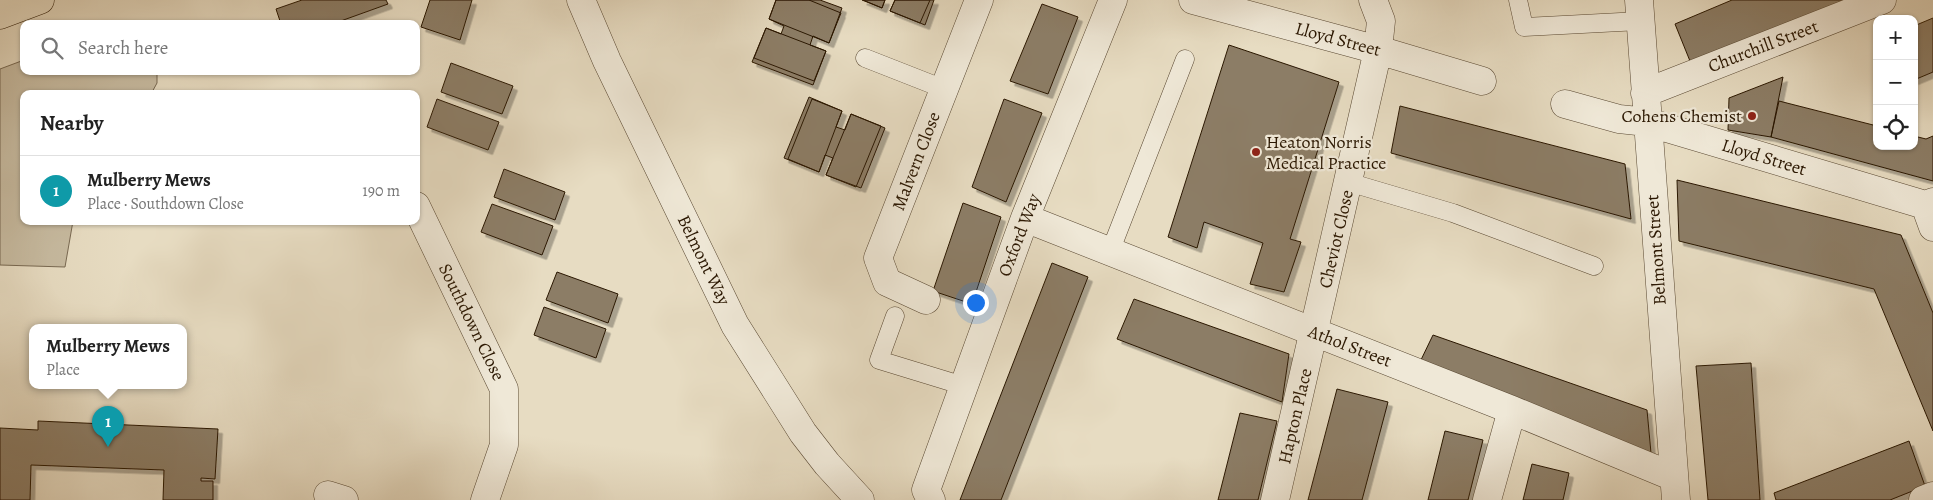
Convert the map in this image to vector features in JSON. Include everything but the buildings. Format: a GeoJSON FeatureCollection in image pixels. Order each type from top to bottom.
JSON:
{"type":"FeatureCollection","features":[{"type":"Feature","properties":{"kind":"highway"},"geometry":{"type":"LineString","coordinates":[[0,15],[40,0]]}},
{"type":"Feature","properties":{"kind":"street","name":"Belmont Way"},"geometry":{"type":"LineString","coordinates":[[581,0],[608,61],[735,325],[804,433],[827,464],[860,500]]}},
{"type":"Feature","properties":{"kind":"street","name":"Malvern Close"},"geometry":{"type":"LineString","coordinates":[[926,300],[887,282],[878,258],[979,0]]}},
{"type":"Feature","properties":{"kind":"street","name":"Oxford Way"},"geometry":{"type":"LineString","coordinates":[[931,500],[926,490],[1025,218],[1113,0]]}},
{"type":"Feature","properties":{"kind":"street","name":"Lloyd Street"},"geometry":{"type":"LineString","coordinates":[[1193,0],[1482,80]]}},
{"type":"Feature","properties":{"kind":"street","name":"Cheviot Close"},"geometry":{"type":"LineString","coordinates":[[1314,332],[1378,50],[1381,21],[1373,0]]}},
{"type":"Feature","properties":{"kind":"street","name":"Churchill Street"},"geometry":{"type":"LineString","coordinates":[[1645,93],[1882,0]]}},
{"type":"Feature","properties":{"kind":"street","name":"Belmont Street"},"geometry":{"type":"LineString","coordinates":[[1639,10],[1675,488]]}},
{"type":"Feature","properties":{"kind":"street","name":"Lloyd Street"},"geometry":{"type":"LineString","coordinates":[[1564,104],[1619,119],[1647,122],[1930,212]]}},
{"type":"Feature","properties":{"kind":"street","name":"Southdown Close"},"geometry":{"type":"LineString","coordinates":[[420,214],[504,389],[504,444],[485,500]]}},
{"type":"Feature","properties":{"kind":"street","name":"Athol Street"},"geometry":{"type":"LineString","coordinates":[[1025,218],[1512,410],[1675,488]]}},
{"type":"Feature","properties":{"kind":"street","name":"Hapton Place"},"geometry":{"type":"LineString","coordinates":[[1274,500],[1314,332]]}},
{"type":"Feature","properties":{"kind":"street"},"geometry":{"type":"LineString","coordinates":[[1487,500],[1512,410]]}},
{"type":"Feature","properties":{"kind":"street"},"geometry":{"type":"LineString","coordinates":[[1923,500],[1933,496]]}},
{"type":"Feature","properties":{"kind":"lane"},"geometry":{"type":"LineString","coordinates":[[1518,0],[1524,27],[1639,10]]}},
{"type":"Feature","properties":{"kind":"lane"},"geometry":{"type":"LineString","coordinates":[[865,58],[944,89]]}},
{"type":"Feature","properties":{"kind":"lane"},"geometry":{"type":"LineString","coordinates":[[1110,252],[1185,59]]}},
{"type":"Feature","properties":{"kind":"lane"},"geometry":{"type":"LineString","coordinates":[[1348,182],[1453,213],[1594,266]]}},
{"type":"Feature","properties":{"kind":"lane"},"geometry":{"type":"LineString","coordinates":[[895,316],[879,360],[964,386]]}},
{"type":"Feature","properties":{"kind":"shaded area"},"geometry":{"type":"Polygon","coordinates":[[[20,62],[20,75],[157,75],[157,83],[153,90],[20,90],[20,225],[72,225],[65,267],[0,265],[0,69],[20,62]]]}},
{"type":"Feature","properties":{"kind":"place","name":"Cohens Chemist"},"geometry":{"type":"Point","coordinates":[1752,116]}},
{"type":"Feature","properties":{"kind":"place","name":"Heaton Norris Medical Practice"},"geometry":{"type":"Point","coordinates":[1256,152]}},
{"type":"Feature","properties":{"kind":"place","name":"Mulberry Mews"},"geometry":{"type":"Point","coordinates":[108,447]}}]}
